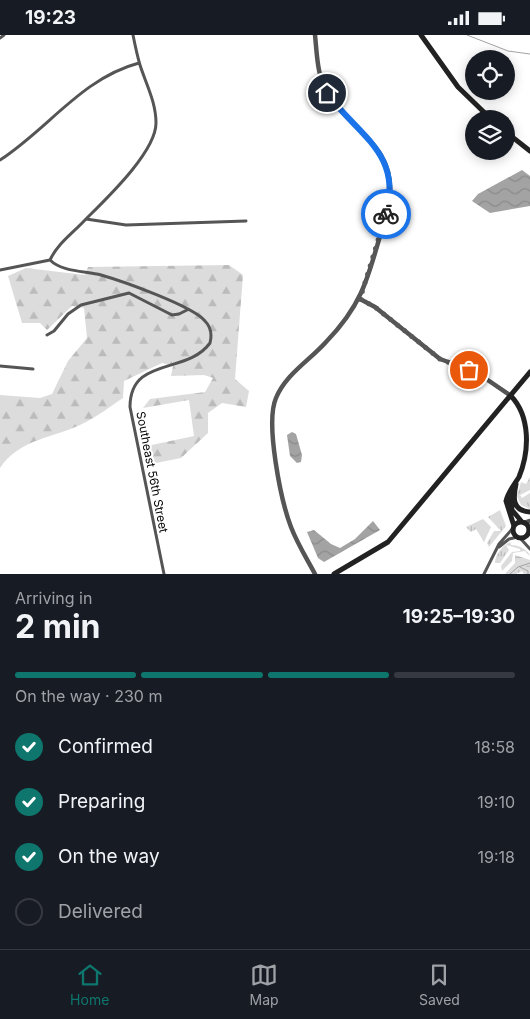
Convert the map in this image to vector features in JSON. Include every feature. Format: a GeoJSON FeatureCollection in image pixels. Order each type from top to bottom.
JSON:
{"type":"FeatureCollection","features":[{"type":"Feature","properties":{"kind":"main road"},"geometry":{"type":"LineString","coordinates":[[421,35],[458,87],[482,110]]}},
{"type":"Feature","properties":{"kind":"main road"},"geometry":{"type":"LineString","coordinates":[[515,138],[529,150]]}},
{"type":"Feature","properties":{"kind":"main road"},"geometry":{"type":"LineString","coordinates":[[334,574],[388,542],[530,372]]}},
{"type":"Feature","properties":{"kind":"main road"},"geometry":{"type":"LineString","coordinates":[[510,396],[524,409],[530,427],[528,452],[518,479],[514,501],[518,508],[530,512]]}},
{"type":"Feature","properties":{"kind":"main road"},"geometry":{"type":"LineString","coordinates":[[510,491],[512,510],[525,522],[529,531],[524,537],[519,537],[514,533],[514,527],[506,505],[510,491],[518,479]]}},
{"type":"Feature","properties":{"kind":"main road"},"geometry":{"type":"LineString","coordinates":[[514,527],[525,522]]}},
{"type":"Feature","properties":{"kind":"street"},"geometry":{"type":"LineString","coordinates":[[0,39],[4,35]]}},
{"type":"Feature","properties":{"kind":"street"},"geometry":{"type":"LineString","coordinates":[[0,271],[50,260],[55,250],[144,156],[155,132],[153,101],[139,63],[133,35]]}},
{"type":"Feature","properties":{"kind":"street"},"geometry":{"type":"LineString","coordinates":[[314,35],[319,68],[327,93],[377,147],[388,173],[389,202],[360,299],[334,335],[283,385],[274,401],[272,439],[288,518],[315,574]]}},
{"type":"Feature","properties":{"kind":"street"},"geometry":{"type":"LineString","coordinates":[[0,160],[95,82],[117,69],[139,63]]}},
{"type":"Feature","properties":{"kind":"street"},"geometry":{"type":"LineString","coordinates":[[86,219],[126,225],[246,221]]}},
{"type":"Feature","properties":{"kind":"street","name":"Southeast 56th Street"},"geometry":{"type":"LineString","coordinates":[[50,260],[64,268],[98,275],[142,288],[200,315],[207,323],[211,333],[210,343],[206,349],[193,358],[142,376],[135,385],[130,402],[164,574]]}},
{"type":"Feature","properties":{"kind":"street"},"geometry":{"type":"LineString","coordinates":[[47,335],[54,331],[68,313],[81,305],[129,293],[172,315],[187,310]]}},
{"type":"Feature","properties":{"kind":"street"},"geometry":{"type":"LineString","coordinates":[[360,299],[375,307],[440,359],[480,375],[510,396]]}},
{"type":"Feature","properties":{"kind":"street"},"geometry":{"type":"LineString","coordinates":[[0,366],[33,369]]}},
{"type":"Feature","properties":{"kind":"street"},"geometry":{"type":"LineString","coordinates":[[484,574],[496,549],[514,527]]}},
{"type":"Feature","properties":{"kind":"street"},"geometry":{"type":"LineString","coordinates":[[496,549],[508,540],[519,537],[530,549]]}},
{"type":"Feature","properties":{"kind":"green space"},"geometry":{"type":"Polygon","coordinates":[[[229,265],[243,275],[235,379],[249,391],[246,407],[222,403],[208,413],[208,433],[181,458],[151,464],[147,446],[194,436],[189,400],[143,408],[150,399],[205,392],[213,378],[204,375],[171,376],[173,366],[162,363],[124,381],[123,398],[99,414],[73,428],[17,450],[0,468],[0,395],[40,398],[52,394],[68,361],[87,338],[84,308],[72,306],[47,330],[40,323],[22,323],[8,276],[26,268],[85,275],[88,267],[229,265]]]}},
{"type":"Feature","properties":{"kind":"green space"},"geometry":{"type":"Polygon","coordinates":[[[530,477],[530,490],[520,495],[522,498],[530,493],[530,509],[521,505],[517,496],[521,482],[526,484],[530,477]]]}},
{"type":"Feature","properties":{"kind":"green space"},"geometry":{"type":"Polygon","coordinates":[[[500,510],[506,526],[489,547],[487,543],[494,531],[501,531],[488,517],[500,510]]]}},
{"type":"Feature","properties":{"kind":"green space"},"geometry":{"type":"Polygon","coordinates":[[[483,519],[491,527],[484,542],[476,529],[471,532],[466,527],[483,519]]]}},
{"type":"Feature","properties":{"kind":"green space"},"geometry":{"type":"Polygon","coordinates":[[[510,542],[511,545],[525,549],[530,556],[525,551],[513,553],[512,561],[502,571],[501,566],[512,552],[520,551],[520,549],[506,545],[509,550],[500,563],[495,563],[500,551],[504,546],[510,542]]]}},
{"type":"Feature","properties":{"kind":"green space"},"geometry":{"type":"Polygon","coordinates":[[[515,555],[530,560],[530,574],[524,574],[522,571],[516,574],[505,574],[515,563],[515,555]]]}},
{"type":"Feature","properties":{"kind":"water"},"geometry":{"type":"Polygon","coordinates":[[[522,170],[530,176],[530,206],[490,213],[472,201],[478,194],[522,170]]]}},
{"type":"Feature","properties":{"kind":"water"},"geometry":{"type":"Polygon","coordinates":[[[292,432],[296,434],[302,455],[301,462],[297,463],[290,456],[287,435],[292,432]]]}},
{"type":"Feature","properties":{"kind":"water"},"geometry":{"type":"Polygon","coordinates":[[[373,521],[380,530],[324,562],[318,558],[307,532],[314,530],[331,544],[340,548],[355,539],[373,521]]]}},
{"type":"Feature","properties":{"kind":"waterway"},"geometry":{"type":"LineString","coordinates":[[467,35],[508,51],[530,54]]}},
{"type":"Feature","properties":{"kind":"waterway"},"geometry":{"type":"LineString","coordinates":[[510,574],[518,567],[530,563]]}},
{"type":"Feature","properties":{"kind":"waterway"},"geometry":{"type":"LineString","coordinates":[[520,567],[528,571],[528,574]]}},
{"type":"Feature","properties":{"kind":"way so far"},"geometry":{"type":"LineString","coordinates":[[386,214],[360,299],[375,307],[440,359],[469,370]]}},
{"type":"Feature","properties":{"kind":"route"},"geometry":{"type":"LineString","coordinates":[[327,93],[336,105],[369,137],[381,154],[388,173],[390,186],[386,214]]}}]}
